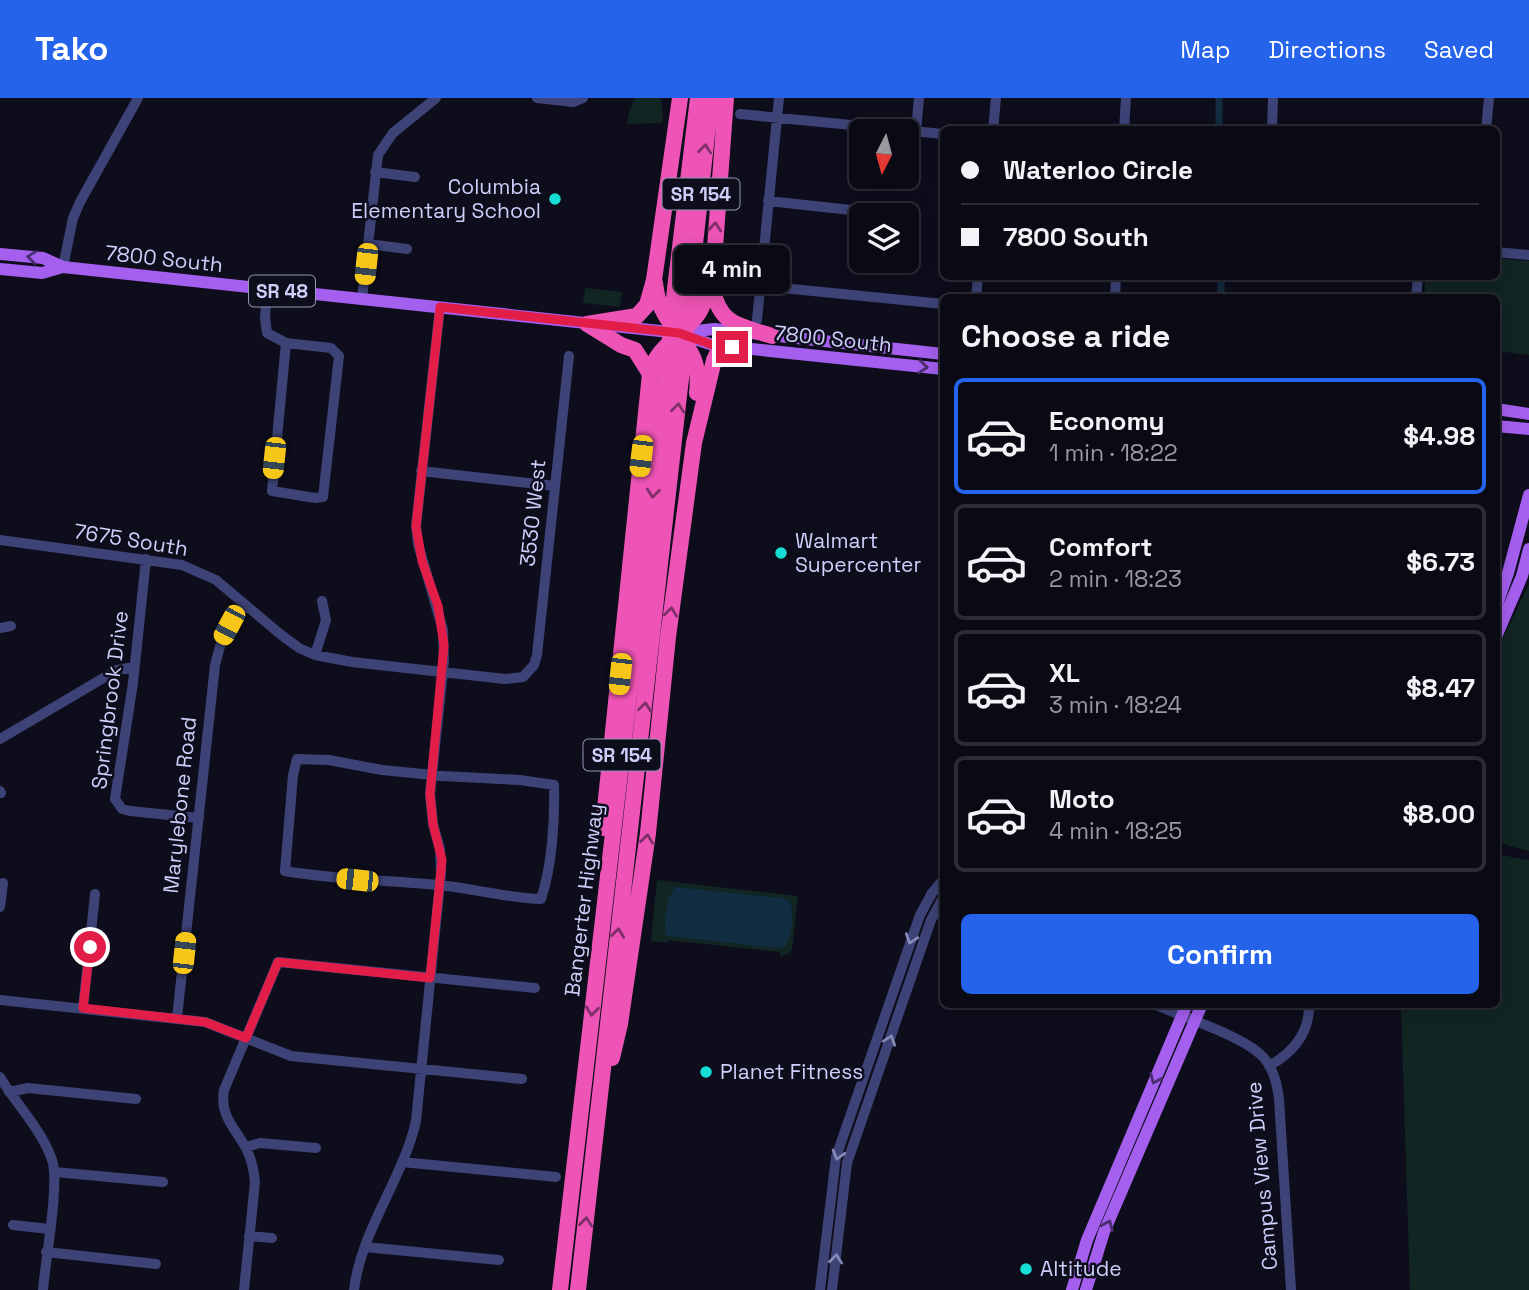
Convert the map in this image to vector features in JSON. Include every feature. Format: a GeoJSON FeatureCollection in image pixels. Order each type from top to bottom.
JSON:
{"type":"FeatureCollection","features":[{"type":"Feature","properties":{"kind":"highway"},"geometry":{"type":"LineString","coordinates":[[587,324],[637,316],[647,305],[654,280],[680,98]]}},
{"type":"Feature","properties":{"kind":"highway","name":"Bangerter Highway"},"geometry":{"type":"LineString","coordinates":[[683,289],[698,98]]}},
{"type":"Feature","properties":{"kind":"highway","name":"Bangerter Highway"},"geometry":{"type":"LineString","coordinates":[[560,1290],[666,376],[683,289],[711,98]]}},
{"type":"Feature","properties":{"kind":"highway"},"geometry":{"type":"LineString","coordinates":[[726,98],[712,288],[716,305],[733,324],[772,336]]}},
{"type":"Feature","properties":{"kind":"highway"},"geometry":{"type":"LineString","coordinates":[[666,376],[659,353],[697,316],[703,305],[712,267]]}},
{"type":"Feature","properties":{"kind":"highway"},"geometry":{"type":"LineString","coordinates":[[654,280],[662,311],[689,348],[697,368],[694,443]]}},
{"type":"Feature","properties":{"kind":"highway"},"geometry":{"type":"LineString","coordinates":[[587,324],[636,351],[666,376]]}},
{"type":"Feature","properties":{"kind":"highway"},"geometry":{"type":"LineString","coordinates":[[599,1098],[614,1054],[635,925],[648,833],[678,555],[694,443],[713,360],[718,354],[732,347]]}},
{"type":"Feature","properties":{"kind":"highway","name":"Bangerter Highway"},"geometry":{"type":"LineString","coordinates":[[578,1290],[599,1098],[666,376]]}},
{"type":"Feature","properties":{"kind":"main road","name":"7800 South"},"geometry":{"type":"LineString","coordinates":[[0,254],[43,258],[63,267],[587,324],[679,333],[714,329],[940,354]]}},
{"type":"Feature","properties":{"kind":"main road","name":"7800 South"},"geometry":{"type":"LineString","coordinates":[[0,269],[42,273],[63,267]]}},
{"type":"Feature","properties":{"kind":"main road","name":"7800 South"},"geometry":{"type":"LineString","coordinates":[[679,333],[713,345],[940,369]]}},
{"type":"Feature","properties":{"kind":"main road"},"geometry":{"type":"LineString","coordinates":[[1500,410],[1529,414]]}},
{"type":"Feature","properties":{"kind":"main road"},"geometry":{"type":"LineString","coordinates":[[1500,426],[1529,429]]}},
{"type":"Feature","properties":{"kind":"main road"},"geometry":{"type":"LineString","coordinates":[[1500,596],[1529,495]]}},
{"type":"Feature","properties":{"kind":"main road"},"geometry":{"type":"LineString","coordinates":[[1500,628],[1522,576],[1529,549]]}},
{"type":"Feature","properties":{"kind":"main road"},"geometry":{"type":"LineString","coordinates":[[1072,1290],[1087,1240],[1188,1014]]}},
{"type":"Feature","properties":{"kind":"main road"},"geometry":{"type":"LineString","coordinates":[[1086,1290],[1104,1232],[1188,1014]]}},
{"type":"Feature","properties":{"kind":"street"},"geometry":{"type":"LineString","coordinates":[[63,267],[73,218],[80,202],[138,98]]}},
{"type":"Feature","properties":{"kind":"street"},"geometry":{"type":"LineString","coordinates":[[362,299],[378,155],[388,138],[436,98]]}},
{"type":"Feature","properties":{"kind":"street"},"geometry":{"type":"LineString","coordinates":[[537,98],[573,102],[583,98]]}},
{"type":"Feature","properties":{"kind":"street"},"geometry":{"type":"LineString","coordinates":[[757,320],[779,98]]}},
{"type":"Feature","properties":{"kind":"street"},"geometry":{"type":"LineString","coordinates":[[917,119],[919,98]]}},
{"type":"Feature","properties":{"kind":"street"},"geometry":{"type":"LineString","coordinates":[[993,126],[996,98]]}},
{"type":"Feature","properties":{"kind":"street"},"geometry":{"type":"LineString","coordinates":[[1124,126],[1126,98]]}},
{"type":"Feature","properties":{"kind":"street"},"geometry":{"type":"LineString","coordinates":[[1272,126],[1273,98]]}},
{"type":"Feature","properties":{"kind":"street"},"geometry":{"type":"LineString","coordinates":[[1486,126],[1489,98]]}},
{"type":"Feature","properties":{"kind":"street"},"geometry":{"type":"LineString","coordinates":[[740,114],[849,125]]}},
{"type":"Feature","properties":{"kind":"street"},"geometry":{"type":"LineString","coordinates":[[919,131],[940,134]]}},
{"type":"Feature","properties":{"kind":"street"},"geometry":{"type":"LineString","coordinates":[[375,172],[415,177]]}},
{"type":"Feature","properties":{"kind":"street"},"geometry":{"type":"LineString","coordinates":[[768,201],[849,210]]}},
{"type":"Feature","properties":{"kind":"street"},"geometry":{"type":"LineString","coordinates":[[368,244],[407,248]]}},
{"type":"Feature","properties":{"kind":"street"},"geometry":{"type":"LineString","coordinates":[[1500,252],[1529,255]]}},
{"type":"Feature","properties":{"kind":"street"},"geometry":{"type":"LineString","coordinates":[[761,286],[940,304]]}},
{"type":"Feature","properties":{"kind":"street"},"geometry":{"type":"LineString","coordinates":[[267,290],[265,328],[271,337],[286,343],[327,347],[335,350],[339,356],[323,497],[272,491],[286,343]]}},
{"type":"Feature","properties":{"kind":"street"},"geometry":{"type":"LineString","coordinates":[[354,1290],[357,1269],[365,1247],[411,1141],[416,1121],[440,885],[442,860],[430,807],[443,630],[418,544],[416,526],[440,307]]}},
{"type":"Feature","properties":{"kind":"street","name":"3530 West"},"geometry":{"type":"LineString","coordinates":[[530,673],[537,655],[569,356]]}},
{"type":"Feature","properties":{"kind":"street"},"geometry":{"type":"LineString","coordinates":[[421,471],[555,486]]}},
{"type":"Feature","properties":{"kind":"street","name":"7675 South"},"geometry":{"type":"LineString","coordinates":[[0,540],[174,563],[200,571],[216,580],[279,634],[315,655],[352,662],[514,679],[530,673]]}},
{"type":"Feature","properties":{"kind":"street","name":"Springbrook Drive"},"geometry":{"type":"LineString","coordinates":[[146,559],[134,667],[115,795],[117,804],[130,811],[199,818]]}},
{"type":"Feature","properties":{"kind":"street"},"geometry":{"type":"LineString","coordinates":[[315,655],[326,620],[322,601]]}},
{"type":"Feature","properties":{"kind":"street","name":"Marylebone Road"},"geometry":{"type":"LineString","coordinates":[[177,1018],[217,653],[229,625],[245,605]]}},
{"type":"Feature","properties":{"kind":"street"},"geometry":{"type":"LineString","coordinates":[[0,738],[117,670],[134,667]]}},
{"type":"Feature","properties":{"kind":"street"},"geometry":{"type":"LineString","coordinates":[[297,759],[330,760],[382,770],[432,775],[520,780],[554,785],[546,884],[541,899],[440,885],[357,880],[285,871],[293,775],[297,759]]}},
{"type":"Feature","properties":{"kind":"street"},"geometry":{"type":"LineString","coordinates":[[0,907],[2,883]]}},
{"type":"Feature","properties":{"kind":"street"},"geometry":{"type":"LineString","coordinates":[[820,1290],[836,1157],[920,915],[940,884]]}},
{"type":"Feature","properties":{"kind":"street"},"geometry":{"type":"LineString","coordinates":[[83,1008],[95,894]]}},
{"type":"Feature","properties":{"kind":"street"},"geometry":{"type":"LineString","coordinates":[[832,1290],[847,1163],[928,930],[940,904]]}},
{"type":"Feature","properties":{"kind":"street"},"geometry":{"type":"LineString","coordinates":[[244,1290],[255,1182],[246,1147],[224,1112],[223,1099],[278,962],[535,988]]}},
{"type":"Feature","properties":{"kind":"street"},"geometry":{"type":"LineString","coordinates":[[0,1000],[205,1022],[291,1056],[522,1079]]}},
{"type":"Feature","properties":{"kind":"street","name":"Campus View Drive"},"geometry":{"type":"LineString","coordinates":[[1168,1008],[1188,1014],[1251,1047],[1269,1066],[1278,1090],[1291,1290]]}},
{"type":"Feature","properties":{"kind":"street"},"geometry":{"type":"LineString","coordinates":[[1269,1066],[1299,1042],[1307,1024],[1309,1008]]}},
{"type":"Feature","properties":{"kind":"street"},"geometry":{"type":"LineString","coordinates":[[0,1077],[50,1153],[55,1172],[43,1290]]}},
{"type":"Feature","properties":{"kind":"street"},"geometry":{"type":"LineString","coordinates":[[9,1092],[28,1088],[136,1100]]}},
{"type":"Feature","properties":{"kind":"street"},"geometry":{"type":"LineString","coordinates":[[246,1147],[260,1143],[316,1148]]}},
{"type":"Feature","properties":{"kind":"street"},"geometry":{"type":"LineString","coordinates":[[402,1162],[556,1177]]}},
{"type":"Feature","properties":{"kind":"street"},"geometry":{"type":"LineString","coordinates":[[55,1172],[163,1182]]}},
{"type":"Feature","properties":{"kind":"street"},"geometry":{"type":"LineString","coordinates":[[13,1225],[49,1228]]}},
{"type":"Feature","properties":{"kind":"street"},"geometry":{"type":"LineString","coordinates":[[250,1236],[272,1238]]}},
{"type":"Feature","properties":{"kind":"street"},"geometry":{"type":"LineString","coordinates":[[365,1247],[499,1260]]}},
{"type":"Feature","properties":{"kind":"street"},"geometry":{"type":"LineString","coordinates":[[47,1252],[156,1264]]}},
{"type":"Feature","properties":{"kind":"green space"},"geometry":{"type":"Polygon","coordinates":[[[635,98],[661,98],[661,123],[627,124],[635,98]]]}},
{"type":"Feature","properties":{"kind":"green space"},"geometry":{"type":"Polygon","coordinates":[[[1500,258],[1529,261],[1529,355],[1500,351],[1500,294],[1424,294],[1426,280],[1500,280],[1500,258]]]}},
{"type":"Feature","properties":{"kind":"green space"},"geometry":{"type":"Polygon","coordinates":[[[585,288],[622,292],[620,307],[583,303],[585,288]]]}},
{"type":"Feature","properties":{"kind":"green space"},"geometry":{"type":"Polygon","coordinates":[[[1529,584],[1529,851],[1500,841],[1500,644],[1529,584]]]}},
{"type":"Feature","properties":{"kind":"green space"},"geometry":{"type":"Polygon","coordinates":[[[1500,855],[1529,860],[1529,1290],[1410,1290],[1401,1008],[1500,1008],[1500,855]]]}},
{"type":"Feature","properties":{"kind":"green space"},"geometry":{"type":"Polygon","coordinates":[[[657,880],[798,896],[792,949],[789,954],[780,956],[780,952],[668,940],[667,943],[651,941],[657,880]]]}},
{"type":"Feature","properties":{"kind":"water"},"geometry":{"type":"Polygon","coordinates":[[[676,887],[782,898],[789,901],[792,924],[785,947],[666,935],[666,909],[676,887]]]}},
{"type":"Feature","properties":{"kind":"waterway"},"geometry":{"type":"LineString","coordinates":[[1219,98],[1219,126]]}},
{"type":"Feature","properties":{"kind":"waterway"},"geometry":{"type":"LineString","coordinates":[[1221,280],[1221,294]]}},
{"type":"Feature","properties":{"kind":"place","name":"Columbia Elementary School"},"geometry":{"type":"Point","coordinates":[555,199]}},
{"type":"Feature","properties":{"kind":"place","name":"Walmart Supercenter"},"geometry":{"type":"Point","coordinates":[781,553]}},
{"type":"Feature","properties":{"kind":"place","name":"Planet Fitness"},"geometry":{"type":"Point","coordinates":[706,1072]}},
{"type":"Feature","properties":{"kind":"place","name":"Altitude"},"geometry":{"type":"Point","coordinates":[1026,1269]}},
{"type":"Feature","properties":{"kind":"route"},"geometry":{"type":"LineString","coordinates":[[90,947],[83,1008],[205,1022],[246,1038],[278,962],[430,978],[442,860],[433,824],[430,794],[444,645],[438,606],[422,561],[416,526],[440,307],[679,333],[713,345],[732,347]]}}]}
